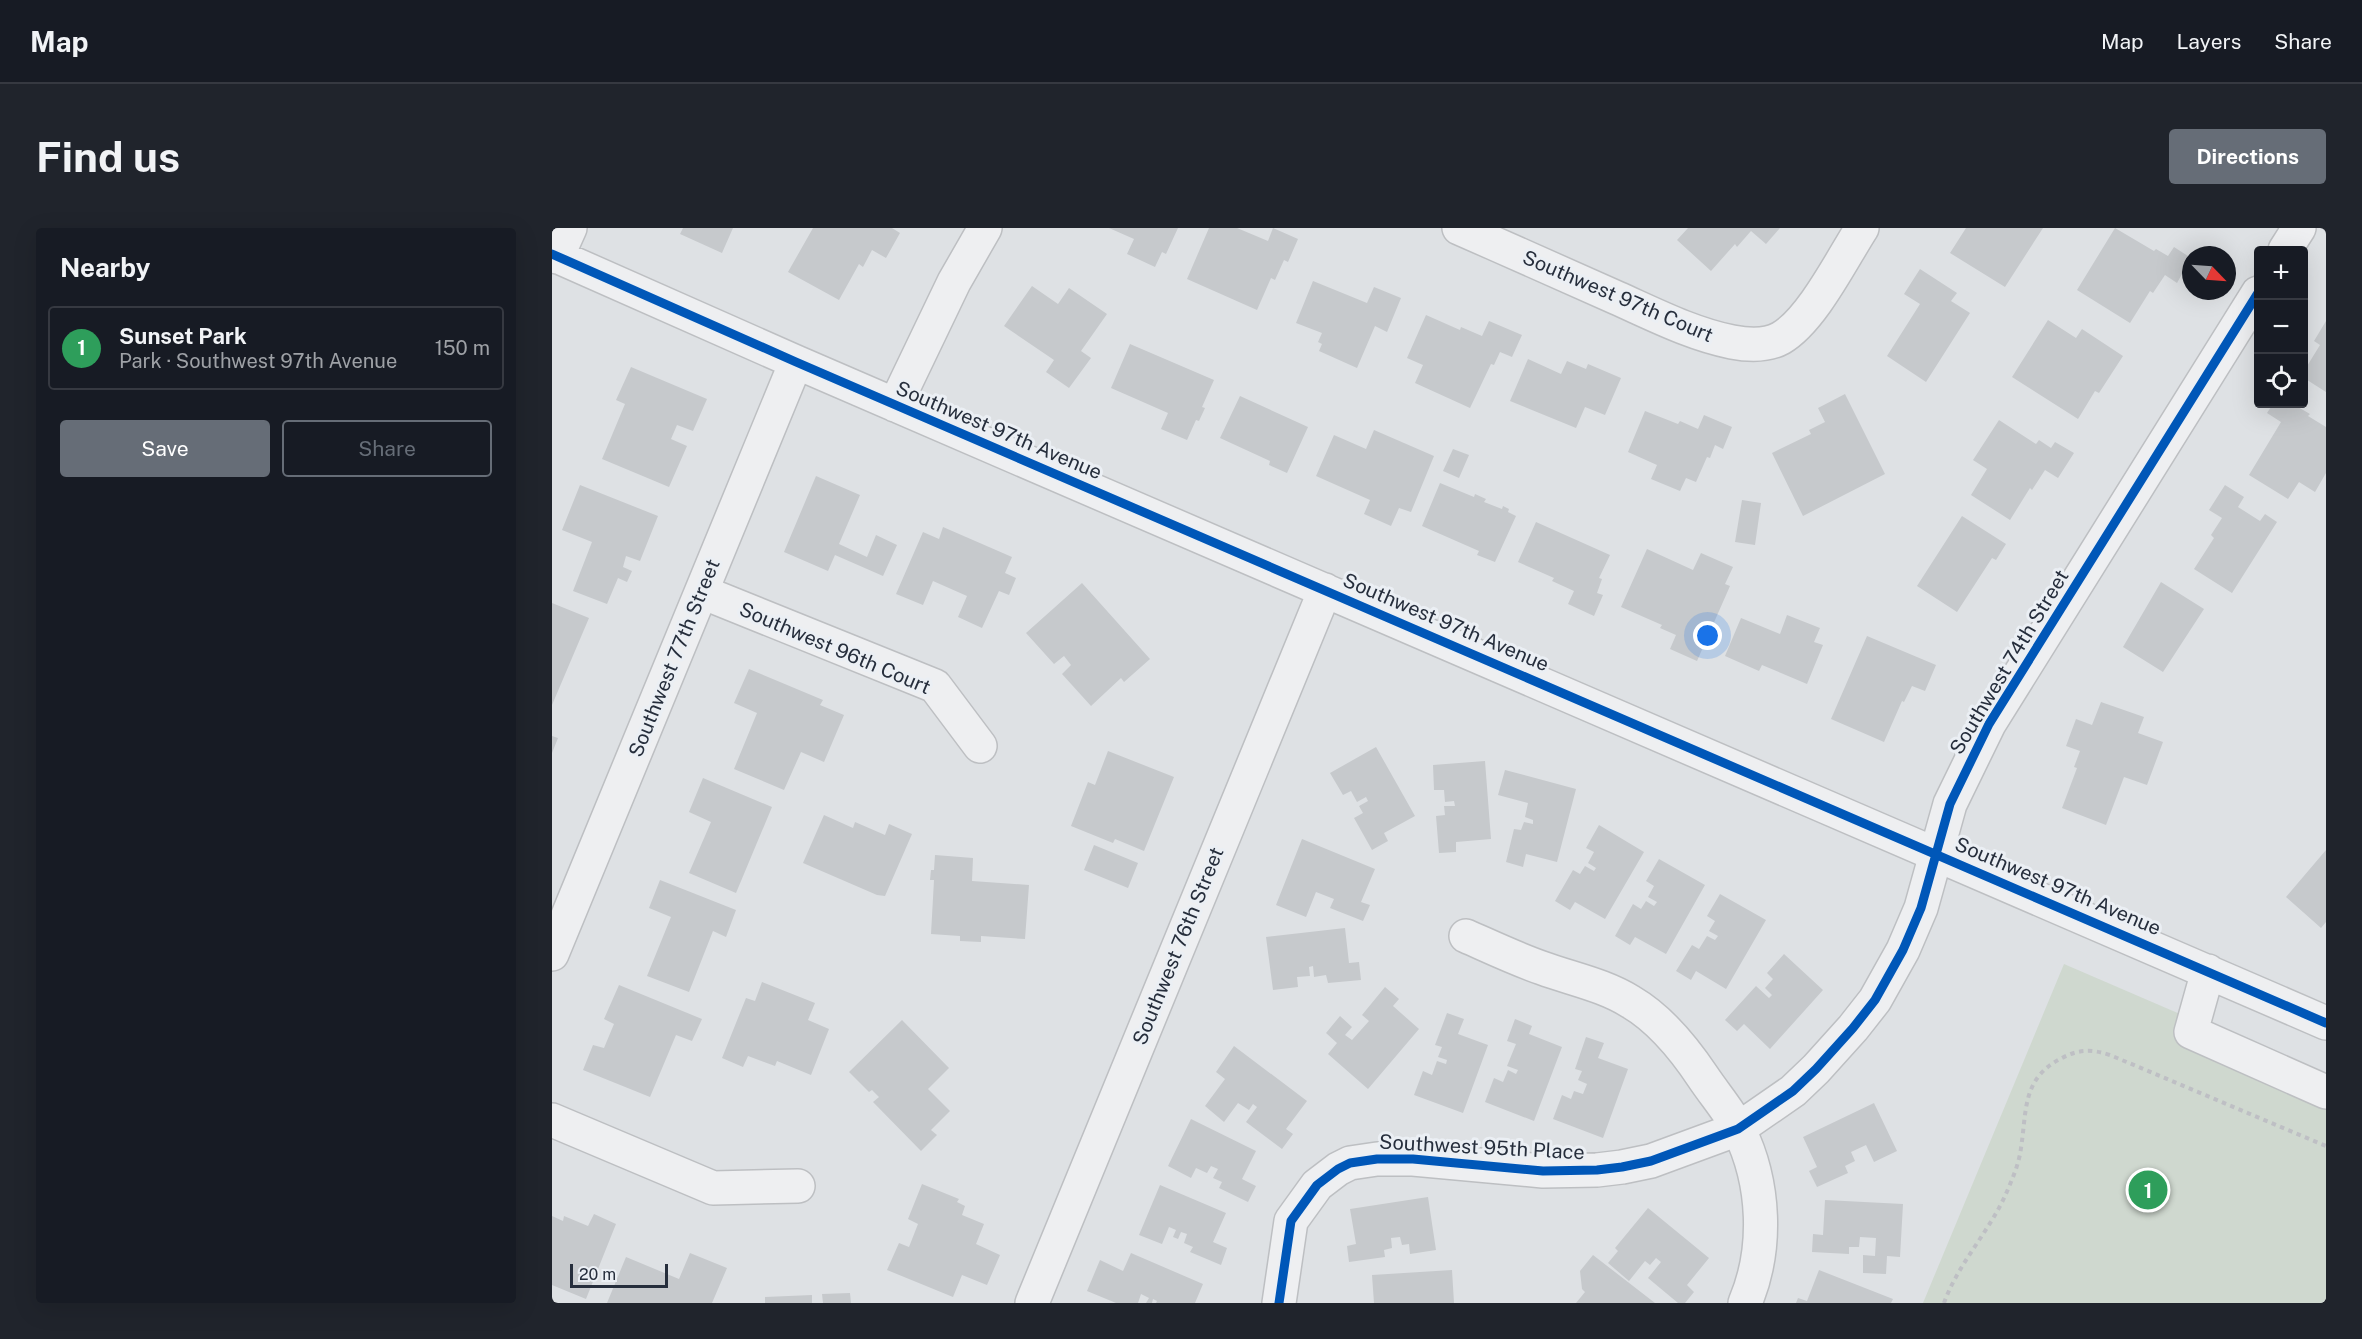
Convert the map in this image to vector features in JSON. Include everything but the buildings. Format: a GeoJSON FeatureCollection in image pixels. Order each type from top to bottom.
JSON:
{"type":"FeatureCollection","features":[{"type":"Feature","properties":{"kind":"street"},"geometry":{"type":"LineString","coordinates":[[895,405],[946,299],[985,228]]}},
{"type":"Feature","properties":{"kind":"street","name":"Southwest 97th Court"},"geometry":{"type":"LineString","coordinates":[[1459,228],[1688,329],[1744,344],[1761,344],[1781,338],[1794,328],[1806,315],[1862,228]]}},
{"type":"Feature","properties":{"kind":"street"},"geometry":{"type":"LineString","coordinates":[[2288,246],[2299,228]]}},
{"type":"Feature","properties":{"kind":"street","name":"Southwest 97th Avenue"},"geometry":{"type":"LineString","coordinates":[[560,246],[795,363],[2326,1023]]}},
{"type":"Feature","properties":{"kind":"street","name":"Southwest 74th Street"},"geometry":{"type":"LineString","coordinates":[[1738,1129],[1793,1091],[1809,1076],[1875,1000],[1914,926],[1956,789],[1989,724],[2255,300]]}},
{"type":"Feature","properties":{"kind":"street","name":"Southwest 77th Street"},"geometry":{"type":"LineString","coordinates":[[552,954],[795,363]]}},
{"type":"Feature","properties":{"kind":"street","name":"Southwest 76th Street"},"geometry":{"type":"LineString","coordinates":[[1032,1303],[1325,590]]}},
{"type":"Feature","properties":{"kind":"street","name":"Southwest 96th Court"},"geometry":{"type":"LineString","coordinates":[[702,592],[935,686],[980,746]]}},
{"type":"Feature","properties":{"kind":"street"},"geometry":{"type":"LineString","coordinates":[[1466,936],[1541,967],[1610,991],[1634,1003],[1655,1020],[1684,1051],[1738,1129],[1753,1167],[1760,1217],[1756,1268],[1752,1287],[1745,1303]]}},
{"type":"Feature","properties":{"kind":"street"},"geometry":{"type":"LineString","coordinates":[[2208,971],[2192,1032],[2326,1092]]}},
{"type":"Feature","properties":{"kind":"street"},"geometry":{"type":"LineString","coordinates":[[552,1120],[712,1188],[798,1186]]}},
{"type":"Feature","properties":{"kind":"street","name":"Southwest 95th Place"},"geometry":{"type":"LineString","coordinates":[[1279,1303],[1291,1221],[1317,1185],[1350,1163],[1377,1159],[1413,1159],[1516,1169],[1597,1170],[1651,1161],[1738,1129]]}},
{"type":"Feature","properties":{"kind":"path"},"geometry":{"type":"LineString","coordinates":[[1944,1303],[1954,1282],[1999,1208],[2012,1180],[2021,1149],[2026,1102],[2031,1086],[2047,1066],[2075,1052],[2091,1051],[2110,1055],[2326,1146]]}},
{"type":"Feature","properties":{"kind":"shaded area"},"geometry":{"type":"Polygon","coordinates":[[[2064,964],[2326,1077],[2326,1303],[1923,1303],[2064,964]]]}},
{"type":"Feature","properties":{"kind":"cycle path"},"geometry":{"type":"LineString","coordinates":[[552,254],[796,362],[2326,1023]]}},
{"type":"Feature","properties":{"kind":"cycle path"},"geometry":{"type":"LineString","coordinates":[[1279,1303],[1291,1221],[1317,1185],[1350,1163],[1377,1159],[1413,1159],[1543,1171],[1622,1167],[1651,1161],[1738,1129],[1793,1091],[1816,1069],[1875,1000],[1903,950],[1921,908],[1950,804],[1989,724],[2254,299]]}},
{"type":"Feature","properties":{"kind":"place","name":"Sunset Park"},"geometry":{"type":"Point","coordinates":[2148,1190]}}]}
